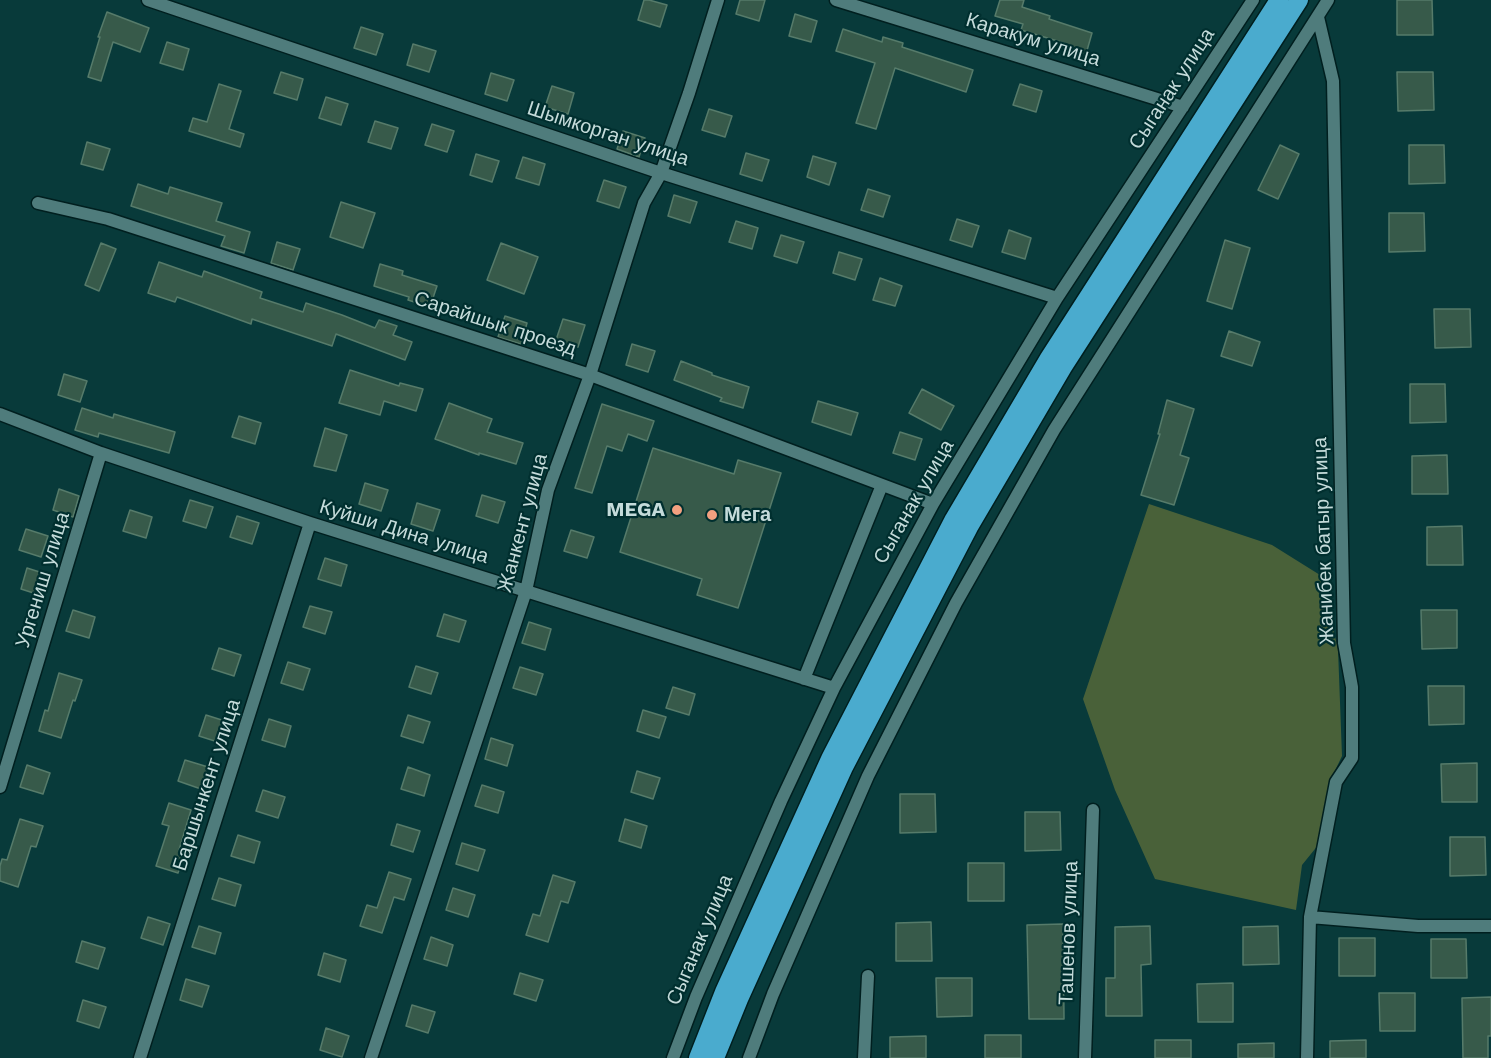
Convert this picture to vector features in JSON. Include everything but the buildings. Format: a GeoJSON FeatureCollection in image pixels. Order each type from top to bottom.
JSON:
{"type":"FeatureCollection","features":[{"type":"Feature","properties":{"kind":"highway"},"geometry":{"type":"LineString","coordinates":[[698,1058],[724,992],[830,759],[954,519],[1050,358],[1279,0]]}},
{"type":"Feature","properties":{"kind":"highway"},"geometry":{"type":"LineString","coordinates":[[715,1058],[739,999],[844,766],[969,527],[1063,367],[1299,0]]}},
{"type":"Feature","properties":{"kind":"street","name":"Шымкорган улица"},"geometry":{"type":"LineString","coordinates":[[148,0],[661,173],[1057,298]]}},
{"type":"Feature","properties":{"kind":"street","name":"Жанкент улица"},"geometry":{"type":"LineString","coordinates":[[371,1058],[526,591],[548,490],[590,375],[644,203],[661,173],[718,0]]}},
{"type":"Feature","properties":{"kind":"street","name":"Каракум улица"},"geometry":{"type":"LineString","coordinates":[[836,0],[1183,107]]}},
{"type":"Feature","properties":{"kind":"street","name":"Сыганак улица"},"geometry":{"type":"LineString","coordinates":[[673,1058],[696,997],[781,801],[834,688],[933,504],[1057,298],[1253,0]]}},
{"type":"Feature","properties":{"kind":"street"},"geometry":{"type":"LineString","coordinates":[[749,1058],[773,994],[868,776],[956,603],[1054,430],[1328,0]]}},
{"type":"Feature","properties":{"kind":"street","name":"Жанибек батыр улица"},"geometry":{"type":"LineString","coordinates":[[1306,1058],[1310,917],[1336,782],[1352,758],[1352,687],[1344,643],[1333,81],[1318,17]]}},
{"type":"Feature","properties":{"kind":"street","name":"Сарайшык проезд"},"geometry":{"type":"LineString","coordinates":[[38,203],[108,219],[590,375],[933,504]]}},
{"type":"Feature","properties":{"kind":"street","name":"Куйши Дина улица"},"geometry":{"type":"LineString","coordinates":[[0,414],[101,453],[310,523],[834,688]]}},
{"type":"Feature","properties":{"kind":"street","name":"Ургениш улица"},"geometry":{"type":"LineString","coordinates":[[0,786],[101,453]]}},
{"type":"Feature","properties":{"kind":"street"},"geometry":{"type":"LineString","coordinates":[[804,679],[882,485]]}},
{"type":"Feature","properties":{"kind":"street","name":"Баршынкент улица"},"geometry":{"type":"LineString","coordinates":[[140,1058],[310,523]]}},
{"type":"Feature","properties":{"kind":"street","name":"Ташенов улица"},"geometry":{"type":"LineString","coordinates":[[1085,1058],[1093,810]]}},
{"type":"Feature","properties":{"kind":"street"},"geometry":{"type":"LineString","coordinates":[[1310,917],[1418,926],[1491,926]]}},
{"type":"Feature","properties":{"kind":"street"},"geometry":{"type":"LineString","coordinates":[[864,1058],[868,976]]}},
{"type":"Feature","properties":{"kind":"green space"},"geometry":{"type":"Polygon","coordinates":[[[1149,504],[1272,545],[1320,575],[1338,649],[1342,756],[1330,781],[1319,844],[1302,865],[1296,910],[1155,879],[1115,790],[1083,699],[1149,504]]]}},
{"type":"Feature","properties":{"kind":"place","name":"MEGA"},"geometry":{"type":"Point","coordinates":[677,510]}},
{"type":"Feature","properties":{"kind":"place","name":"Мега"},"geometry":{"type":"Point","coordinates":[712,515]}}]}
